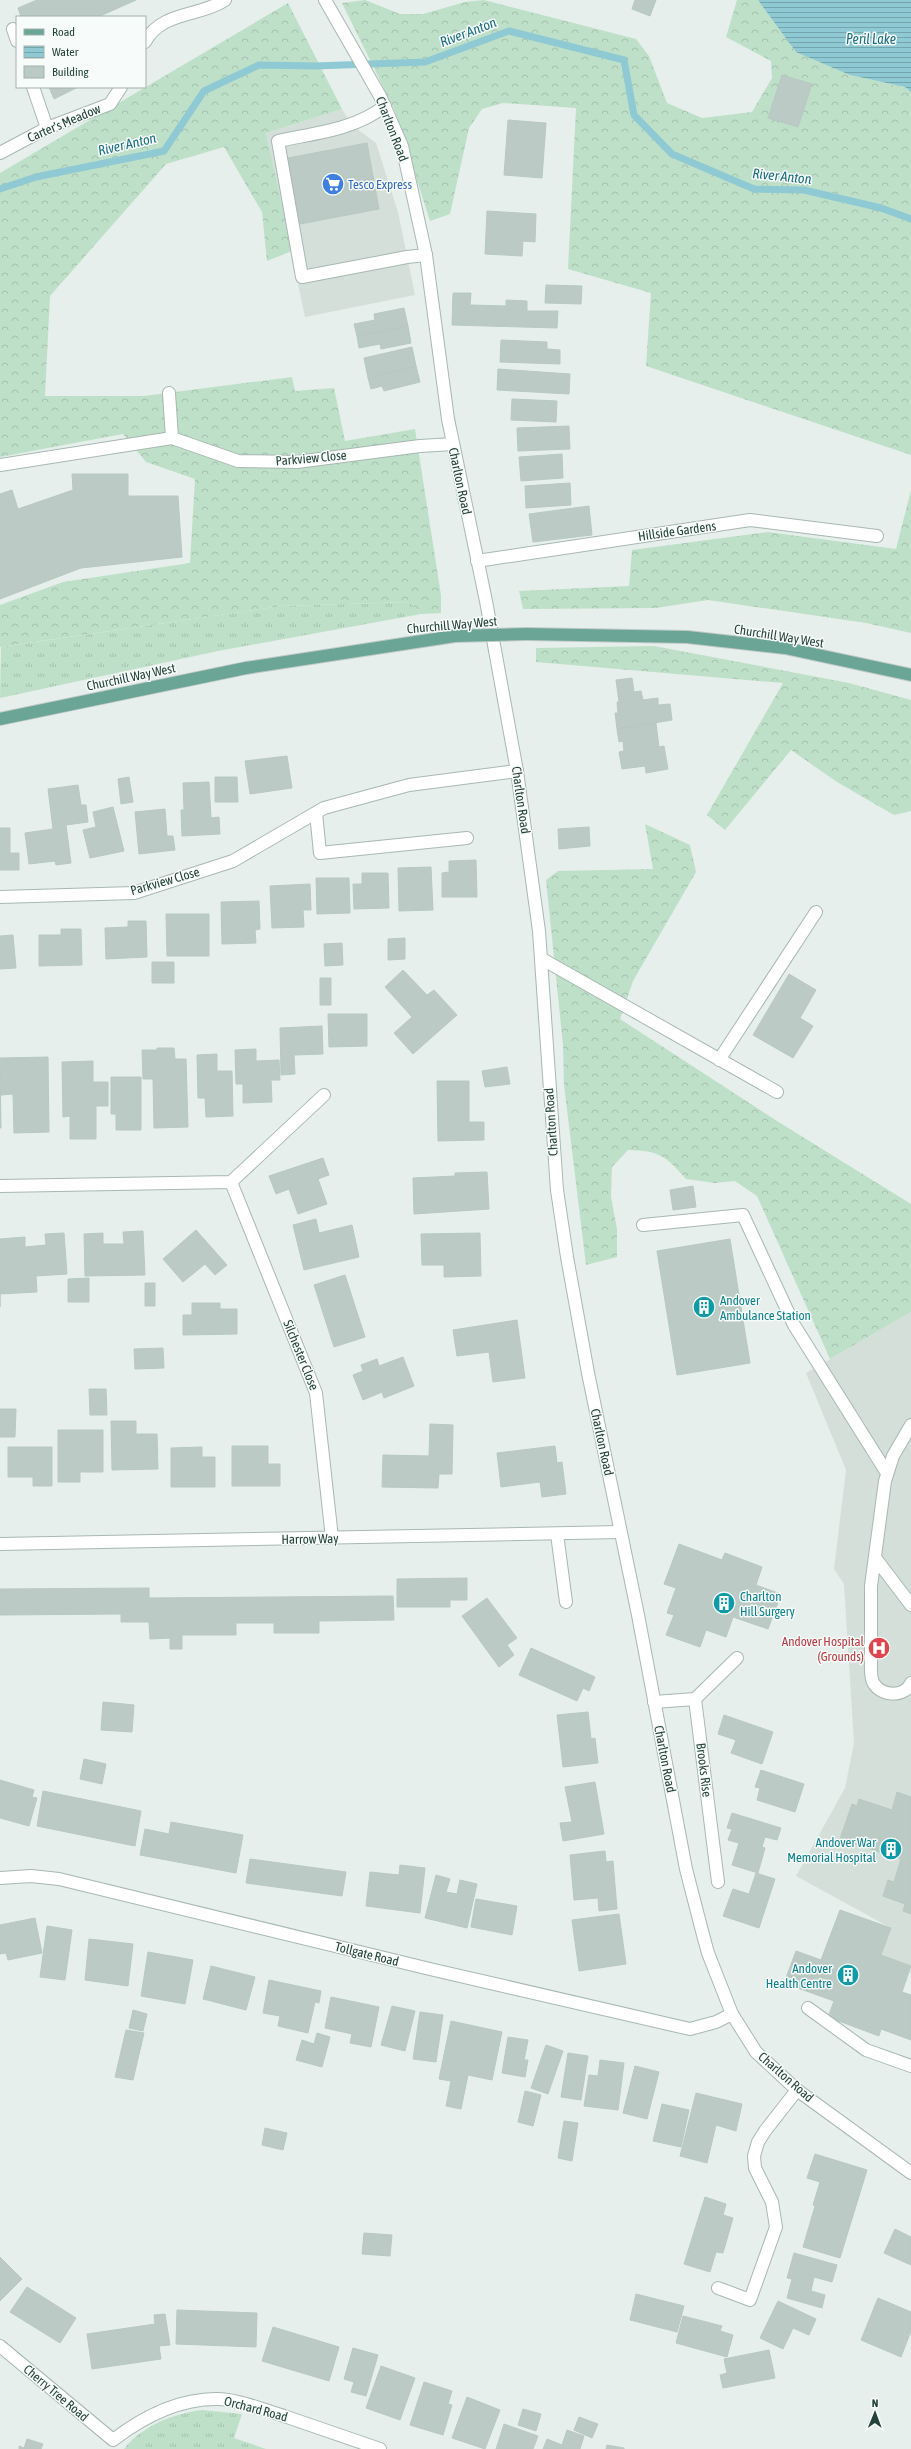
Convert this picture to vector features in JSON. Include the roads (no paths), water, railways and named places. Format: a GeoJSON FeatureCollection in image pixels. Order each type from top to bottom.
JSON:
{"type":"FeatureCollection","features":[{"type":"Feature","properties":{"kind":"main road","name":"Churchill Way West"},"geometry":{"type":"LineString","coordinates":[[0,719],[246,668],[455,636],[526,634],[694,638],[785,648],[911,675]]}},
{"type":"Feature","properties":{"kind":"street"},"geometry":{"type":"LineString","coordinates":[[146,41],[169,19],[202,10],[225,0]]}},
{"type":"Feature","properties":{"kind":"street","name":"Charlton Road"},"geometry":{"type":"LineString","coordinates":[[325,0],[368,72],[385,106],[402,146],[426,256],[436,336],[453,444],[477,560],[517,771],[542,959],[557,1190],[588,1373],[686,1869],[698,1917],[708,1953],[732,2014],[756,2052],[797,2090],[911,2173]]}},
{"type":"Feature","properties":{"kind":"street"},"geometry":{"type":"LineString","coordinates":[[13,29],[16,38]]}},
{"type":"Feature","properties":{"kind":"street"},"geometry":{"type":"LineString","coordinates":[[33,88],[47,128]]}},
{"type":"Feature","properties":{"kind":"street","name":"Carter's Meadow"},"geometry":{"type":"LineString","coordinates":[[0,153],[47,128],[110,104],[121,88]]}},
{"type":"Feature","properties":{"kind":"street"},"geometry":{"type":"LineString","coordinates":[[385,106],[374,115],[352,125],[278,141],[302,277],[407,257],[426,256]]}},
{"type":"Feature","properties":{"kind":"street"},"geometry":{"type":"LineString","coordinates":[[0,466],[172,438],[169,393]]}},
{"type":"Feature","properties":{"kind":"street","name":"Parkview Close"},"geometry":{"type":"LineString","coordinates":[[172,438],[238,461],[297,462],[420,446],[453,444]]}},
{"type":"Feature","properties":{"kind":"street","name":"Hillside Gardens"},"geometry":{"type":"LineString","coordinates":[[477,560],[750,520],[877,536]]}},
{"type":"Feature","properties":{"kind":"street","name":"Parkview Close"},"geometry":{"type":"LineString","coordinates":[[0,896],[134,893],[233,861],[324,808],[409,785],[517,771]]}},
{"type":"Feature","properties":{"kind":"street"},"geometry":{"type":"LineString","coordinates":[[316,813],[320,853],[467,838]]}},
{"type":"Feature","properties":{"kind":"street"},"geometry":{"type":"LineString","coordinates":[[719,1060],[816,912]]}},
{"type":"Feature","properties":{"kind":"street"},"geometry":{"type":"LineString","coordinates":[[542,959],[777,1092]]}},
{"type":"Feature","properties":{"kind":"street"},"geometry":{"type":"LineString","coordinates":[[0,1186],[231,1182],[324,1094]]}},
{"type":"Feature","properties":{"kind":"street","name":"Silchester Close"},"geometry":{"type":"LineString","coordinates":[[231,1182],[316,1393],[332,1538]]}},
{"type":"Feature","properties":{"kind":"street"},"geometry":{"type":"LineString","coordinates":[[643,1225],[743,1215],[794,1325],[887,1473]]}},
{"type":"Feature","properties":{"kind":"street"},"geometry":{"type":"LineString","coordinates":[[911,1425],[900,1441],[887,1473],[871,1586],[871,1675],[874,1685],[891,1694],[905,1691],[911,1683]]}},
{"type":"Feature","properties":{"kind":"street","name":"Harrow Way"},"geometry":{"type":"LineString","coordinates":[[0,1544],[620,1532]]}},
{"type":"Feature","properties":{"kind":"street"},"geometry":{"type":"LineString","coordinates":[[557,1534],[566,1602]]}},
{"type":"Feature","properties":{"kind":"street"},"geometry":{"type":"LineString","coordinates":[[876,1559],[911,1605]]}},
{"type":"Feature","properties":{"kind":"street"},"geometry":{"type":"LineString","coordinates":[[654,1702],[695,1699],[737,1658]]}},
{"type":"Feature","properties":{"kind":"street","name":"Brooks Rise"},"geometry":{"type":"LineString","coordinates":[[695,1699],[718,1882]]}},
{"type":"Feature","properties":{"kind":"street","name":"Tollgate Road"},"geometry":{"type":"LineString","coordinates":[[0,1878],[31,1876],[59,1879],[434,1970],[690,2029],[710,2024],[732,2014]]}},
{"type":"Feature","properties":{"kind":"street"},"geometry":{"type":"LineString","coordinates":[[808,2008],[866,2050],[911,2066]]}},
{"type":"Feature","properties":{"kind":"street"},"geometry":{"type":"LineString","coordinates":[[718,2288],[750,2300],[776,2226],[772,2202],[755,2168],[754,2156],[758,2142],[765,2131],[797,2090]]}},
{"type":"Feature","properties":{"kind":"street","name":"Cherry Tree Road"},"geometry":{"type":"LineString","coordinates":[[0,2346],[111,2445]]}},
{"type":"Feature","properties":{"kind":"street","name":"Orchard Road"},"geometry":{"type":"LineString","coordinates":[[111,2445],[135,2424],[162,2410],[189,2403],[219,2399],[260,2408],[380,2449]]}},
{"type":"Feature","properties":{"kind":"water","name":"Peril Lake"},"geometry":{"type":"Polygon","coordinates":[[[758,0],[911,0],[911,92],[905,87],[850,75],[796,52],[758,0]]]}},
{"type":"Feature","properties":{"kind":"waterway","name":"River Anton"},"geometry":{"type":"LineString","coordinates":[[0,189],[36,177],[164,151],[204,91],[259,65],[315,66],[425,62],[509,31],[624,60],[634,115],[672,154],[754,189],[804,190],[881,208],[911,219]]}},
{"type":"Feature","properties":{"kind":"place","name":"Tesco Express"},"geometry":{"type":"Point","coordinates":[333,184]}},
{"type":"Feature","properties":{"kind":"place","name":"Andover Ambulance Station"},"geometry":{"type":"Point","coordinates":[704,1307]}},
{"type":"Feature","properties":{"kind":"place","name":"Charlton Hill Surgery"},"geometry":{"type":"Point","coordinates":[724,1603]}},
{"type":"Feature","properties":{"kind":"place","name":"Andover Hospital (Grounds)"},"geometry":{"type":"Point","coordinates":[879,1648]}},
{"type":"Feature","properties":{"kind":"place","name":"Andover War Memorial Hospital"},"geometry":{"type":"Point","coordinates":[891,1849]}},
{"type":"Feature","properties":{"kind":"place","name":"Andover Health Centre"},"geometry":{"type":"Point","coordinates":[848,1975]}}]}
